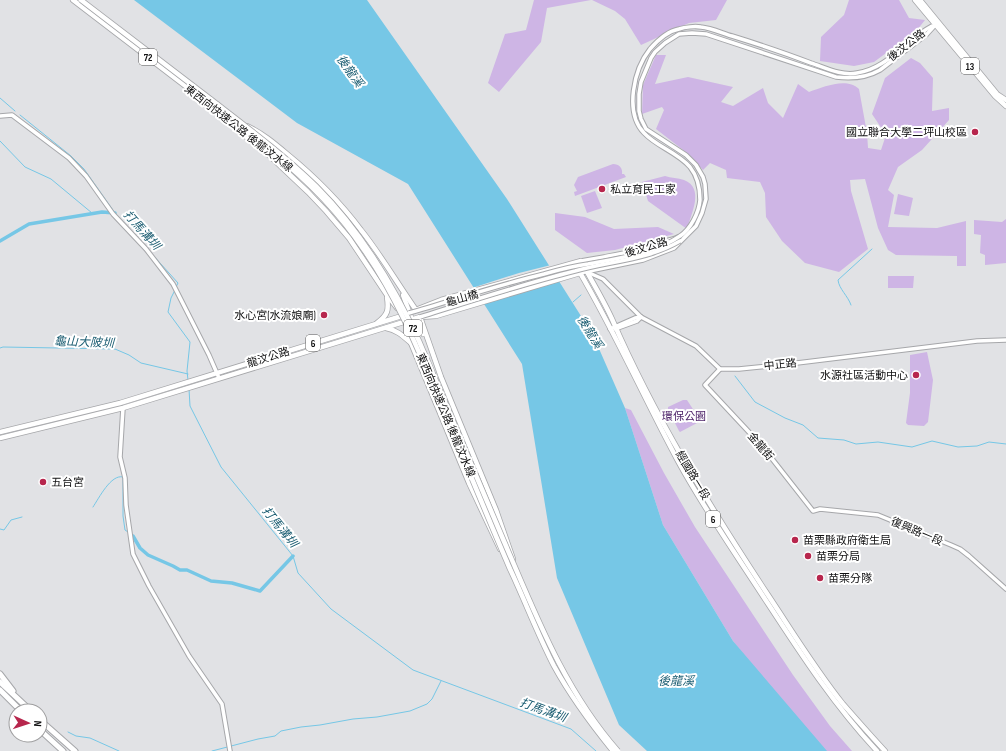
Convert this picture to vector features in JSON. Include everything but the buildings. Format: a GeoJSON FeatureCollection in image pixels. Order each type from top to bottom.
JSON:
{"type":"FeatureCollection","features":[{"type":"Feature","properties":{"kind":"highway"},"geometry":{"type":"LineString","coordinates":[[0,674],[19,700]]}},
{"type":"Feature","properties":{"kind":"highway"},"geometry":{"type":"LineString","coordinates":[[0,682],[22,703]]}},
{"type":"Feature","properties":{"kind":"highway"},"geometry":{"type":"LineString","coordinates":[[0,690],[13,703]]}},
{"type":"Feature","properties":{"kind":"highway"},"geometry":{"type":"LineString","coordinates":[[48,727],[75,751]]}},
{"type":"Feature","properties":{"kind":"highway"},"geometry":{"type":"LineString","coordinates":[[48,737],[63,751]]}},
{"type":"Feature","properties":{"kind":"main road","name":"東西向快速公路 後龍汶水線"},"geometry":{"type":"LineString","coordinates":[[74,0],[274,154],[312,189],[342,221],[364,249],[394,299],[415,341],[505,556],[555,668],[584,715],[612,751]]}},
{"type":"Feature","properties":{"kind":"main road","name":"東西向快速公路 後龍汶水線"},"geometry":{"type":"LineString","coordinates":[[81,0],[277,151],[316,186],[356,233],[388,279],[405,309],[420,341],[514,564],[560,666],[589,713],[618,751]]}},
{"type":"Feature","properties":{"kind":"main road","name":"13"},"geometry":{"type":"LineString","coordinates":[[915,0],[937,23],[997,94],[1006,100]]}},
{"type":"Feature","properties":{"kind":"main road","name":"13"},"geometry":{"type":"LineString","coordinates":[[920,0],[995,96],[1006,106]]}},
{"type":"Feature","properties":{"kind":"main road"},"geometry":{"type":"LineString","coordinates":[[222,114],[233,126],[271,157],[326,211],[349,238],[387,295],[403,316],[411,343],[469,483],[497,545],[505,556]]}},
{"type":"Feature","properties":{"kind":"main road"},"geometry":{"type":"LineString","coordinates":[[242,123],[267,138],[295,160],[319,183],[361,230],[416,310]]}},
{"type":"Feature","properties":{"kind":"main road","name":"後汶公路"},"geometry":{"type":"LineString","coordinates":[[574,262],[581,261]]}},
{"type":"Feature","properties":{"kind":"main road","name":"經國路一段"},"geometry":{"type":"LineString","coordinates":[[581,261],[680,455],[749,566],[815,666],[844,704],[885,751]]}},
{"type":"Feature","properties":{"kind":"main road","name":"經國路一段"},"geometry":{"type":"LineString","coordinates":[[574,262],[696,493],[810,669],[839,707],[877,751]]}},
{"type":"Feature","properties":{"kind":"main road","name":"龜山橋"},"geometry":{"type":"LineString","coordinates":[[409,313],[449,298],[574,262]]}},
{"type":"Feature","properties":{"kind":"main road","name":"龜山橋"},"geometry":{"type":"LineString","coordinates":[[420,317],[436,316],[580,273]]}},
{"type":"Feature","properties":{"kind":"main road"},"geometry":{"type":"LineString","coordinates":[[400,287],[412,320],[426,337]]}},
{"type":"Feature","properties":{"kind":"main road"},"geometry":{"type":"LineString","coordinates":[[377,324],[386,315],[389,306],[387,295]]}},
{"type":"Feature","properties":{"kind":"main road","name":"龍汶公路"},"geometry":{"type":"LineString","coordinates":[[217,373],[409,313]]}},
{"type":"Feature","properties":{"kind":"main road"},"geometry":{"type":"LineString","coordinates":[[420,317],[426,337],[496,510],[511,551],[514,564]]}},
{"type":"Feature","properties":{"kind":"main road","name":"6"},"geometry":{"type":"LineString","coordinates":[[406,322],[420,317]]}},
{"type":"Feature","properties":{"kind":"main road","name":"龍汶公路"},"geometry":{"type":"LineString","coordinates":[[219,378],[406,322]]}},
{"type":"Feature","properties":{"kind":"main road"},"geometry":{"type":"LineString","coordinates":[[386,328],[401,334],[411,343]]}},
{"type":"Feature","properties":{"kind":"main road","name":"6"},"geometry":{"type":"LineString","coordinates":[[0,432],[120,403],[217,373]]}},
{"type":"Feature","properties":{"kind":"main road","name":"6"},"geometry":{"type":"LineString","coordinates":[[0,438],[123,408],[219,378]]}},
{"type":"Feature","properties":{"kind":"main road"},"geometry":{"type":"LineString","coordinates":[[120,403],[123,408]]}},
{"type":"Feature","properties":{"kind":"street","name":"後汶公路"},"geometry":{"type":"LineString","coordinates":[[580,273],[643,260],[674,248],[696,226],[702,213],[706,199],[705,184],[696,165],[686,155],[646,129],[639,111],[640,82],[655,52],[665,43],[679,34],[706,34],[836,77],[856,78],[873,74],[880,70],[927,34],[937,23]]}},
{"type":"Feature","properties":{"kind":"street","name":"後汶公路"},"geometry":{"type":"LineString","coordinates":[[581,261],[641,250],[680,236],[691,224],[699,204],[699,185],[691,168],[682,159],[652,140],[638,126],[632,105],[633,94],[645,56],[655,44],[666,35],[677,29],[700,27],[765,46],[838,72],[849,74],[865,72],[880,64],[924,30],[937,23]]}},
{"type":"Feature","properties":{"kind":"street"},"geometry":{"type":"LineString","coordinates":[[633,94],[639,94]]}},
{"type":"Feature","properties":{"kind":"street"},"geometry":{"type":"LineString","coordinates":[[0,116],[12,115],[69,158],[86,176],[108,208],[146,249],[173,284],[219,378]]}},
{"type":"Feature","properties":{"kind":"street","name":"龜山橋"},"geometry":{"type":"LineString","coordinates":[[409,313],[542,274],[649,250],[666,245],[680,236]]}},
{"type":"Feature","properties":{"kind":"street","name":"龜山橋"},"geometry":{"type":"LineString","coordinates":[[420,317],[574,271],[651,254],[668,248],[680,241]]}},
{"type":"Feature","properties":{"kind":"street"},"geometry":{"type":"LineString","coordinates":[[586,272],[603,279],[641,317],[696,346],[720,369]]}},
{"type":"Feature","properties":{"kind":"street"},"geometry":{"type":"LineString","coordinates":[[610,329],[637,322],[641,317]]}},
{"type":"Feature","properties":{"kind":"street","name":"中正路"},"geometry":{"type":"LineString","coordinates":[[720,369],[797,362],[977,341],[1006,340]]}},
{"type":"Feature","properties":{"kind":"street","name":"金龍街"},"geometry":{"type":"LineString","coordinates":[[720,369],[705,385],[762,446],[813,511]]}},
{"type":"Feature","properties":{"kind":"street"},"geometry":{"type":"LineString","coordinates":[[123,408],[120,457],[125,478],[128,528],[133,554],[149,586],[189,656],[222,704],[229,748]]}},
{"type":"Feature","properties":{"kind":"street","name":"復興路一段"},"geometry":{"type":"LineString","coordinates":[[813,511],[820,509],[878,515],[960,549],[1006,589]]}},
{"type":"Feature","properties":{"kind":"green space"},"geometry":{"type":"Polygon","coordinates":[[[534,0],[591,0],[547,8],[541,42],[499,92],[488,83],[505,34],[526,30],[534,0]]]}},
{"type":"Feature","properties":{"kind":"green space"},"geometry":{"type":"Polygon","coordinates":[[[592,0],[727,0],[716,20],[689,23],[641,45],[625,19],[615,11],[592,0]]]}},
{"type":"Feature","properties":{"kind":"green space"},"geometry":{"type":"Polygon","coordinates":[[[849,0],[899,0],[909,18],[925,20],[917,30],[874,62],[854,66],[820,61],[821,37],[844,15],[849,0]]]}},
{"type":"Feature","properties":{"kind":"green space"},"geometry":{"type":"Polygon","coordinates":[[[656,55],[666,55],[655,84],[688,77],[733,87],[721,102],[733,106],[763,88],[768,103],[783,118],[798,84],[809,92],[841,83],[854,85],[859,89],[867,133],[868,148],[881,150],[886,135],[872,114],[885,78],[911,58],[920,63],[933,78],[932,111],[949,108],[949,120],[922,150],[898,167],[888,190],[894,195],[888,227],[937,228],[966,221],[966,266],[957,266],[957,256],[896,255],[888,250],[878,228],[865,179],[850,180],[851,191],[868,249],[839,272],[805,263],[782,241],[766,217],[765,193],[760,182],[727,178],[726,170],[710,163],[703,170],[687,153],[656,129],[664,110],[662,107],[642,114],[643,85],[656,55]]]}},
{"type":"Feature","properties":{"kind":"green space"},"geometry":{"type":"Polygon","coordinates":[[[613,164],[620,167],[622,174],[626,177],[575,196],[574,192],[577,191],[574,185],[578,177],[613,164]]]}},
{"type":"Feature","properties":{"kind":"green space"},"geometry":{"type":"Polygon","coordinates":[[[665,176],[684,180],[694,189],[695,202],[687,229],[648,201],[642,182],[665,176]]]}},
{"type":"Feature","properties":{"kind":"green space"},"geometry":{"type":"Polygon","coordinates":[[[595,191],[602,208],[587,213],[581,196],[595,191]]]}},
{"type":"Feature","properties":{"kind":"green space"},"geometry":{"type":"Polygon","coordinates":[[[898,194],[913,198],[909,216],[894,214],[898,194]]]}},
{"type":"Feature","properties":{"kind":"green space"},"geometry":{"type":"Polygon","coordinates":[[[555,213],[585,217],[614,229],[658,227],[674,234],[615,250],[587,253],[555,230],[555,213]]]}},
{"type":"Feature","properties":{"kind":"green space"},"geometry":{"type":"Polygon","coordinates":[[[1006,219],[1006,263],[985,265],[985,255],[980,253],[981,235],[974,234],[974,220],[1002,222],[1006,219]]]}},
{"type":"Feature","properties":{"kind":"green space"},"geometry":{"type":"Polygon","coordinates":[[[888,276],[914,276],[913,288],[888,288],[888,276]]]}},
{"type":"Feature","properties":{"kind":"green space"},"geometry":{"type":"Polygon","coordinates":[[[927,352],[933,380],[928,422],[924,426],[908,425],[906,423],[910,393],[910,355],[927,352]]]}},
{"type":"Feature","properties":{"kind":"green space","name":"環保公園"},"geometry":{"type":"Polygon","coordinates":[[[683,400],[687,400],[700,420],[699,422],[680,432],[668,407],[683,400]]]}},
{"type":"Feature","properties":{"kind":"green space"},"geometry":{"type":"Polygon","coordinates":[[[625,408],[631,410],[664,473],[695,527],[793,675],[830,726],[852,751],[820,751],[733,641],[663,525],[625,408]]]}},
{"type":"Feature","properties":{"kind":"water","name":"後龍溪"},"geometry":{"type":"Polygon","coordinates":[[[134,0],[367,0],[507,199],[593,335],[625,408],[663,525],[733,641],[827,751],[647,751],[619,725],[557,578],[522,364],[408,184],[297,123],[134,0]]]}},
{"type":"Feature","properties":{"kind":"pier"},"geometry":{"type":"Polygon","coordinates":[[[551,265],[561,280],[481,303],[472,288],[519,273],[551,265]]]}},
{"type":"Feature","properties":{"kind":"waterway"},"geometry":{"type":"LineString","coordinates":[[0,98],[15,111]]}},
{"type":"Feature","properties":{"kind":"waterway"},"geometry":{"type":"LineString","coordinates":[[20,115],[71,156],[84,169],[115,213],[136,236]]}},
{"type":"Feature","properties":{"kind":"waterway"},"geometry":{"type":"LineString","coordinates":[[0,141],[25,167],[51,179],[92,213]]}},
{"type":"Feature","properties":{"kind":"waterway"},"geometry":{"type":"LineString","coordinates":[[0,241],[29,224],[102,212],[115,213]]}},
{"type":"Feature","properties":{"kind":"waterway"},"geometry":{"type":"LineString","coordinates":[[851,305],[838,280],[872,249]]}},
{"type":"Feature","properties":{"kind":"waterway","name":"打馬溝圳"},"geometry":{"type":"LineString","coordinates":[[151,253],[178,283],[176,287]]}},
{"type":"Feature","properties":{"kind":"waterway","name":"打馬溝圳"},"geometry":{"type":"LineString","coordinates":[[175,290],[171,298],[168,312],[190,342],[187,371],[188,380]]}},
{"type":"Feature","properties":{"kind":"waterway"},"geometry":{"type":"LineString","coordinates":[[573,302],[581,295]]}},
{"type":"Feature","properties":{"kind":"waterway","name":"龜山大陂圳"},"geometry":{"type":"LineString","coordinates":[[0,348],[115,349],[129,355],[141,363],[188,374]]}},
{"type":"Feature","properties":{"kind":"waterway","name":"龜山大陂圳"},"geometry":{"type":"LineString","coordinates":[[735,376],[755,402],[785,418],[803,425],[818,438],[844,440],[856,444],[878,442],[912,447],[932,441],[958,447],[977,446],[989,442],[1006,444]]}},
{"type":"Feature","properties":{"kind":"waterway","name":"打馬溝圳"},"geometry":{"type":"LineString","coordinates":[[189,389],[190,406],[221,467],[293,556],[298,573],[331,609],[413,670],[571,729],[596,751]]}},
{"type":"Feature","properties":{"kind":"waterway"},"geometry":{"type":"LineString","coordinates":[[93,507],[110,483],[114,479],[123,477],[123,516],[125,530],[128,532]]}},
{"type":"Feature","properties":{"kind":"waterway"},"geometry":{"type":"LineString","coordinates":[[0,529],[4,530],[11,520],[22,517]]}},
{"type":"Feature","properties":{"kind":"waterway"},"geometry":{"type":"LineString","coordinates":[[133,536],[140,548],[148,555],[180,570],[187,570],[211,581],[232,583],[260,591],[293,556]]}},
{"type":"Feature","properties":{"kind":"waterway"},"geometry":{"type":"LineString","coordinates":[[212,751],[275,736],[281,731],[410,711],[427,704],[432,699],[441,681]]}},
{"type":"Feature","properties":{"kind":"waterway"},"geometry":{"type":"LineString","coordinates":[[68,732],[76,736],[90,738],[119,751]]}},
{"type":"Feature","properties":{"kind":"place","name":"國立聯合大學二坪山校區"},"geometry":{"type":"Point","coordinates":[975,132]}},
{"type":"Feature","properties":{"kind":"place","name":"私立育民工家"},"geometry":{"type":"Point","coordinates":[602,189]}},
{"type":"Feature","properties":{"kind":"place","name":"水心宮(水流娘廟)"},"geometry":{"type":"Point","coordinates":[324,315]}},
{"type":"Feature","properties":{"kind":"place","name":"水源社區活動中心"},"geometry":{"type":"Point","coordinates":[916,375]}},
{"type":"Feature","properties":{"kind":"place","name":"五台宮"},"geometry":{"type":"Point","coordinates":[43,482]}},
{"type":"Feature","properties":{"kind":"place","name":"苗栗縣政府衛生局"},"geometry":{"type":"Point","coordinates":[795,540]}},
{"type":"Feature","properties":{"kind":"place","name":"苗栗分局"},"geometry":{"type":"Point","coordinates":[808,556]}},
{"type":"Feature","properties":{"kind":"place","name":"苗栗分隊"},"geometry":{"type":"Point","coordinates":[820,578]}}]}
